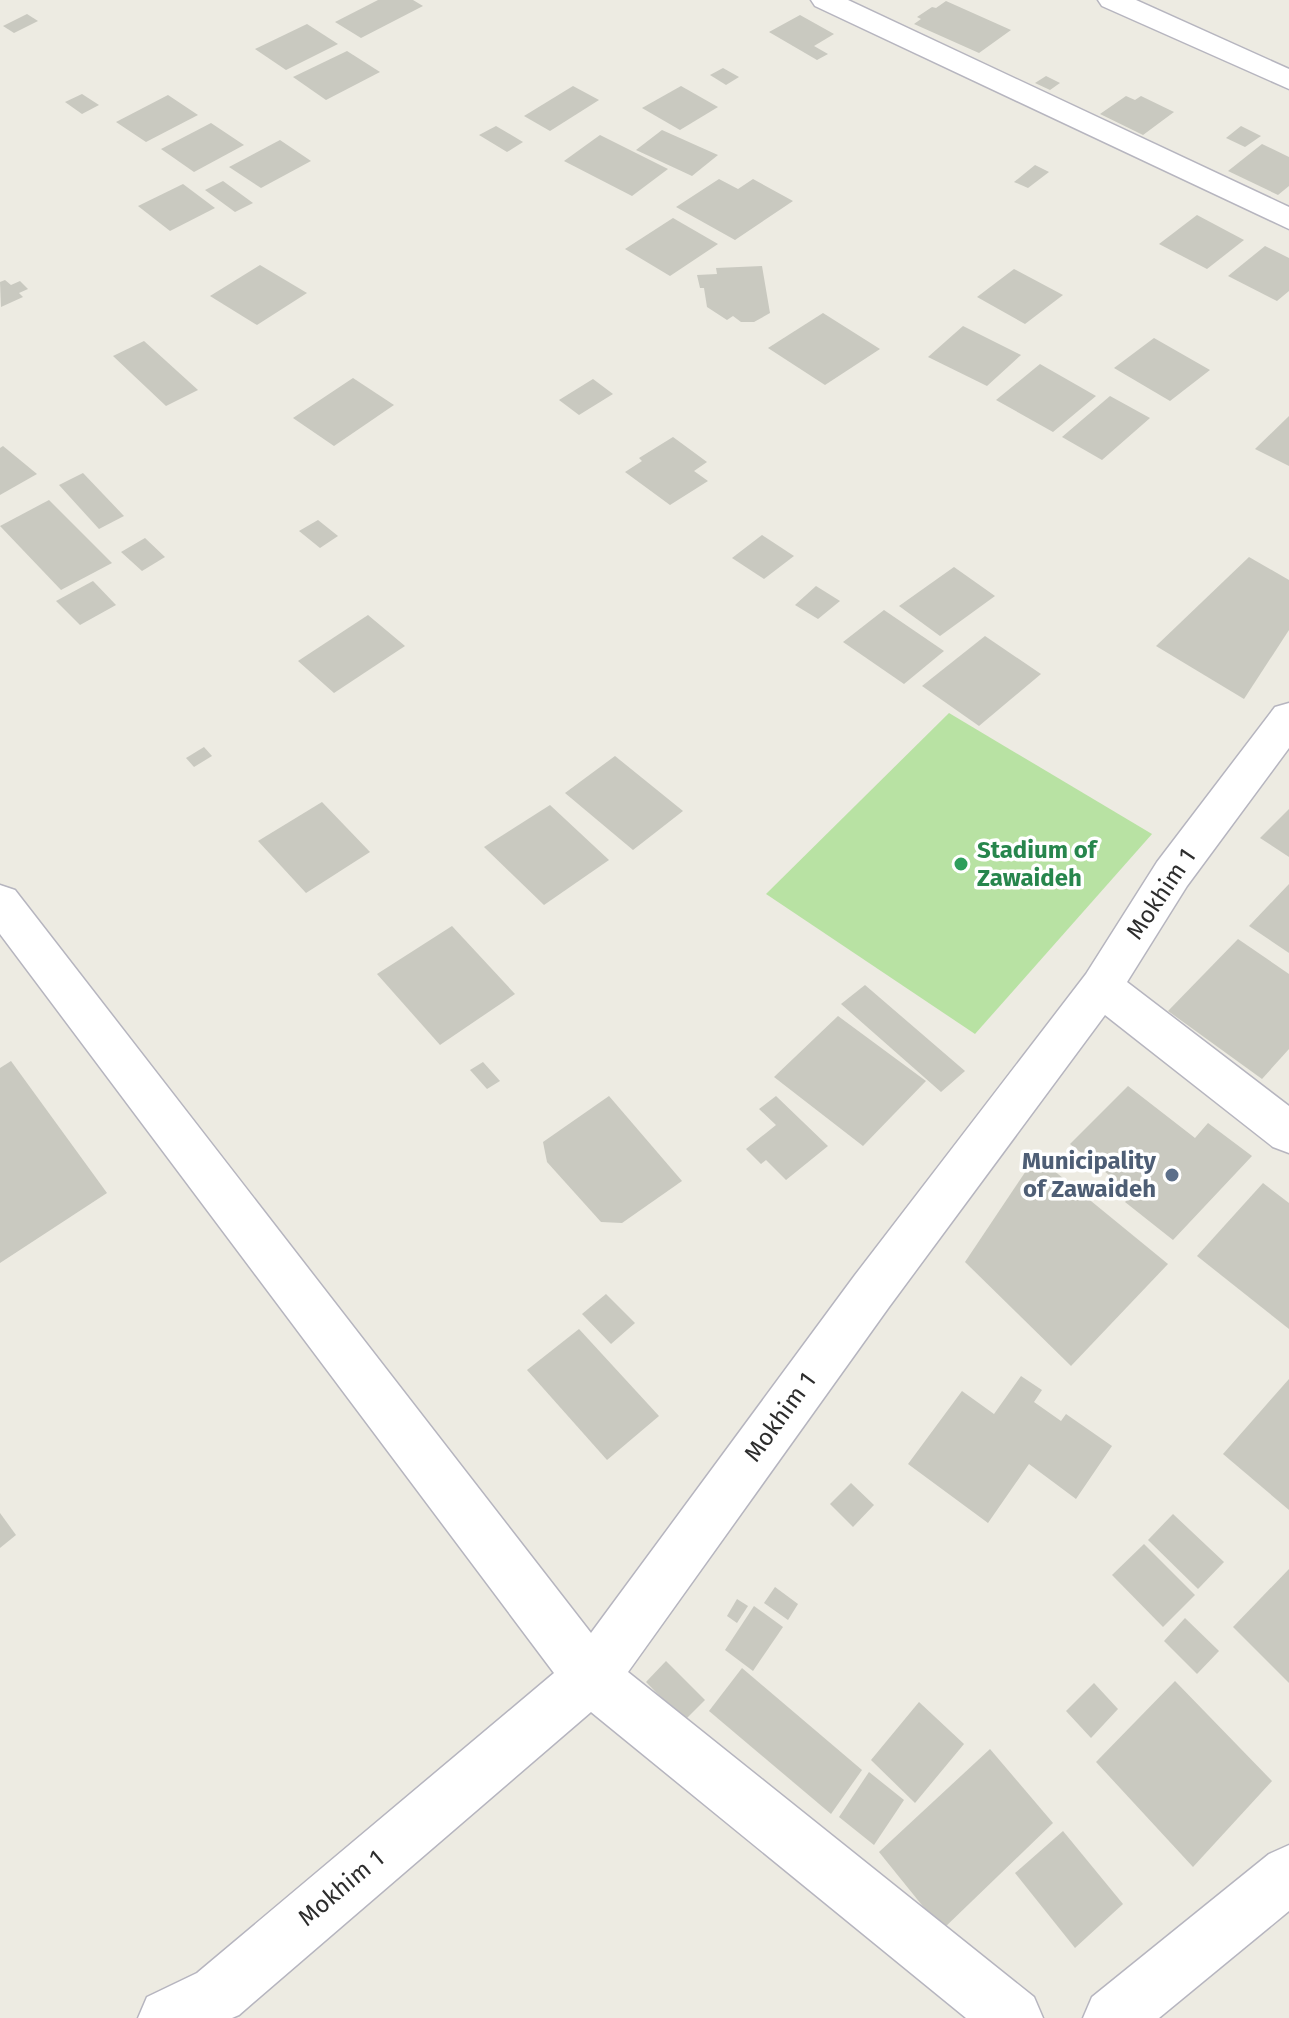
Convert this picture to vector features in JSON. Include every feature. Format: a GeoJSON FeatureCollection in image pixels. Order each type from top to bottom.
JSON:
{"type":"FeatureCollection","features":[{"type":"Feature","properties":{"kind":"street"},"geometry":{"type":"LineString","coordinates":[[825,0],[862,7],[1289,219]]}},
{"type":"Feature","properties":{"kind":"street"},"geometry":{"type":"LineString","coordinates":[[1112,0],[1289,80]]}},
{"type":"Feature","properties":{"kind":"street","name":"Mokhim 1"},"geometry":{"type":"LineString","coordinates":[[203,2010],[591,1677],[872,1291],[1101,987],[1172,874],[1285,732]]}},
{"type":"Feature","properties":{"kind":"street"},"geometry":{"type":"LineString","coordinates":[[0,902],[591,1677],[1013,2018]]}},
{"type":"Feature","properties":{"kind":"street"},"geometry":{"type":"LineString","coordinates":[[1101,987],[1289,1133]]}},
{"type":"Feature","properties":{"kind":"street"},"geometry":{"type":"LineString","coordinates":[[1113,2018],[1289,1874]]}},
{"type":"Feature","properties":{"kind":"green space","name":"Stadium of Zawaideh"},"geometry":{"type":"Polygon","coordinates":[[[949,713],[1152,834],[975,1034],[766,894],[949,713]]]}},
{"type":"Feature","properties":{"kind":"building"},"geometry":{"type":"Polygon","coordinates":[[[378,0],[413,0],[423,6],[361,38],[335,22],[378,0]]]}},
{"type":"Feature","properties":{"kind":"building"},"geometry":{"type":"Polygon","coordinates":[[[946,1],[1011,30],[979,53],[914,24],[921,19],[917,17],[946,1]]]}},
{"type":"Feature","properties":{"kind":"building"},"geometry":{"type":"Polygon","coordinates":[[[27,14],[38,21],[14,33],[3,26],[27,14]]]}},
{"type":"Feature","properties":{"kind":"building"},"geometry":{"type":"Polygon","coordinates":[[[800,15],[834,34],[814,46],[828,54],[817,60],[769,32],[800,15]]]}},
{"type":"Feature","properties":{"kind":"building"},"geometry":{"type":"Polygon","coordinates":[[[307,24],[338,44],[286,70],[255,49],[307,24]]]}},
{"type":"Feature","properties":{"kind":"building"},"geometry":{"type":"Polygon","coordinates":[[[347,51],[380,72],[326,100],[293,77],[347,51]]]}},
{"type":"Feature","properties":{"kind":"building"},"geometry":{"type":"Polygon","coordinates":[[[723,68],[739,77],[726,85],[710,75],[723,68]]]}},
{"type":"Feature","properties":{"kind":"building"},"geometry":{"type":"Polygon","coordinates":[[[1046,76],[1060,83],[1050,90],[1035,83],[1046,76]]]}},
{"type":"Feature","properties":{"kind":"building"},"geometry":{"type":"Polygon","coordinates":[[[573,86],[599,100],[550,131],[524,116],[573,86]]]}},
{"type":"Feature","properties":{"kind":"building"},"geometry":{"type":"Polygon","coordinates":[[[681,86],[718,107],[680,130],[642,108],[681,86]]]}},
{"type":"Feature","properties":{"kind":"building"},"geometry":{"type":"Polygon","coordinates":[[[82,94],[99,105],[82,114],[65,102],[82,94]]]}},
{"type":"Feature","properties":{"kind":"building"},"geometry":{"type":"Polygon","coordinates":[[[168,95],[198,115],[146,142],[116,122],[168,95]]]}},
{"type":"Feature","properties":{"kind":"building"},"geometry":{"type":"Polygon","coordinates":[[[1126,96],[1135,100],[1141,96],[1174,112],[1143,135],[1100,114],[1126,96]]]}},
{"type":"Feature","properties":{"kind":"building"},"geometry":{"type":"Polygon","coordinates":[[[211,123],[244,145],[194,172],[161,149],[211,123]]]}},
{"type":"Feature","properties":{"kind":"building"},"geometry":{"type":"Polygon","coordinates":[[[496,126],[523,142],[507,152],[479,135],[496,126]]]}},
{"type":"Feature","properties":{"kind":"building"},"geometry":{"type":"Polygon","coordinates":[[[1241,126],[1261,136],[1245,147],[1226,138],[1241,126]]]}},
{"type":"Feature","properties":{"kind":"building"},"geometry":{"type":"Polygon","coordinates":[[[662,130],[718,155],[692,176],[636,150],[662,130]]]}},
{"type":"Feature","properties":{"kind":"building"},"geometry":{"type":"Polygon","coordinates":[[[600,135],[668,169],[632,196],[564,161],[600,135]]]}},
{"type":"Feature","properties":{"kind":"building"},"geometry":{"type":"Polygon","coordinates":[[[280,140],[311,161],[261,188],[229,167],[280,140]]]}},
{"type":"Feature","properties":{"kind":"building"},"geometry":{"type":"Polygon","coordinates":[[[1262,144],[1289,157],[1289,186],[1278,195],[1228,171],[1262,144]]]}},
{"type":"Feature","properties":{"kind":"building"},"geometry":{"type":"Polygon","coordinates":[[[1035,165],[1049,172],[1028,188],[1014,182],[1035,165]]]}},
{"type":"Feature","properties":{"kind":"building"},"geometry":{"type":"Polygon","coordinates":[[[719,179],[738,189],[753,179],[793,201],[735,240],[676,207],[719,179]]]}},
{"type":"Feature","properties":{"kind":"building"},"geometry":{"type":"Polygon","coordinates":[[[223,181],[253,203],[235,212],[205,190],[223,181]]]}},
{"type":"Feature","properties":{"kind":"building"},"geometry":{"type":"Polygon","coordinates":[[[183,184],[215,208],[170,231],[138,206],[183,184]]]}},
{"type":"Feature","properties":{"kind":"building"},"geometry":{"type":"Polygon","coordinates":[[[1197,215],[1244,240],[1207,269],[1159,244],[1197,215]]]}},
{"type":"Feature","properties":{"kind":"building"},"geometry":{"type":"Polygon","coordinates":[[[673,218],[718,244],[670,276],[625,249],[673,218]]]}},
{"type":"Feature","properties":{"kind":"building"},"geometry":{"type":"Polygon","coordinates":[[[1265,246],[1289,258],[1289,291],[1277,301],[1228,276],[1265,246]]]}},
{"type":"Feature","properties":{"kind":"building"},"geometry":{"type":"Polygon","coordinates":[[[260,265],[307,293],[257,325],[210,296],[260,265]]]}},
{"type":"Feature","properties":{"kind":"building"},"geometry":{"type":"Polygon","coordinates":[[[762,266],[770,313],[754,322],[741,322],[733,316],[727,320],[707,307],[704,288],[700,288],[697,275],[717,274],[716,268],[762,266]]]}},
{"type":"Feature","properties":{"kind":"building"},"geometry":{"type":"Polygon","coordinates":[[[1014,269],[1063,295],[1025,324],[977,297],[1014,269]]]}},
{"type":"Feature","properties":{"kind":"building"},"geometry":{"type":"Polygon","coordinates":[[[5,280],[11,285],[20,281],[28,289],[19,293],[23,297],[1,307],[0,282],[5,280]]]}},
{"type":"Feature","properties":{"kind":"building"},"geometry":{"type":"Polygon","coordinates":[[[823,313],[880,349],[825,385],[768,348],[823,313]]]}},
{"type":"Feature","properties":{"kind":"building"},"geometry":{"type":"Polygon","coordinates":[[[963,326],[1021,355],[987,386],[928,357],[963,326]]]}},
{"type":"Feature","properties":{"kind":"building"},"geometry":{"type":"Polygon","coordinates":[[[1154,338],[1210,370],[1170,401],[1114,368],[1154,338]]]}},
{"type":"Feature","properties":{"kind":"building"},"geometry":{"type":"Polygon","coordinates":[[[144,341],[198,390],[166,406],[113,356],[144,341]]]}},
{"type":"Feature","properties":{"kind":"building"},"geometry":{"type":"Polygon","coordinates":[[[1040,364],[1096,396],[1053,432],[996,400],[1040,364]]]}},
{"type":"Feature","properties":{"kind":"building"},"geometry":{"type":"Polygon","coordinates":[[[353,378],[394,405],[334,446],[293,418],[353,378]]]}},
{"type":"Feature","properties":{"kind":"building"},"geometry":{"type":"Polygon","coordinates":[[[593,379],[613,394],[579,415],[559,400],[593,379]]]}},
{"type":"Feature","properties":{"kind":"building"},"geometry":{"type":"Polygon","coordinates":[[[1110,396],[1150,418],[1102,460],[1062,437],[1110,396]]]}},
{"type":"Feature","properties":{"kind":"building"},"geometry":{"type":"Polygon","coordinates":[[[1289,416],[1289,466],[1255,449],[1289,416]]]}},
{"type":"Feature","properties":{"kind":"building"},"geometry":{"type":"Polygon","coordinates":[[[673,437],[707,462],[694,471],[708,481],[670,505],[625,472],[642,461],[639,458],[673,437]]]}},
{"type":"Feature","properties":{"kind":"building"},"geometry":{"type":"Polygon","coordinates":[[[3,446],[37,474],[0,495],[0,448],[3,446]]]}},
{"type":"Feature","properties":{"kind":"building"},"geometry":{"type":"Polygon","coordinates":[[[83,473],[124,516],[99,529],[59,485],[83,473]]]}},
{"type":"Feature","properties":{"kind":"building"},"geometry":{"type":"Polygon","coordinates":[[[49,500],[112,563],[61,590],[0,526],[49,500]]]}},
{"type":"Feature","properties":{"kind":"building"},"geometry":{"type":"Polygon","coordinates":[[[318,520],[338,536],[320,548],[299,531],[318,520]]]}},
{"type":"Feature","properties":{"kind":"building"},"geometry":{"type":"Polygon","coordinates":[[[762,535],[794,556],[764,579],[732,558],[762,535]]]}},
{"type":"Feature","properties":{"kind":"building"},"geometry":{"type":"Polygon","coordinates":[[[145,538],[165,557],[142,571],[121,552],[145,538]]]}},
{"type":"Feature","properties":{"kind":"building"},"geometry":{"type":"Polygon","coordinates":[[[1249,557],[1289,580],[1289,630],[1244,699],[1156,646],[1249,557]]]}},
{"type":"Feature","properties":{"kind":"building"},"geometry":{"type":"Polygon","coordinates":[[[954,567],[995,596],[940,636],[899,606],[954,567]]]}},
{"type":"Feature","properties":{"kind":"building"},"geometry":{"type":"Polygon","coordinates":[[[93,581],[116,605],[80,625],[56,601],[93,581]]]}},
{"type":"Feature","properties":{"kind":"building"},"geometry":{"type":"Polygon","coordinates":[[[816,586],[840,601],[818,619],[795,605],[816,586]]]}},
{"type":"Feature","properties":{"kind":"building"},"geometry":{"type":"Polygon","coordinates":[[[884,610],[944,651],[904,684],[843,642],[884,610]]]}},
{"type":"Feature","properties":{"kind":"building"},"geometry":{"type":"Polygon","coordinates":[[[368,615],[405,646],[334,693],[298,661],[368,615]]]}},
{"type":"Feature","properties":{"kind":"building"},"geometry":{"type":"Polygon","coordinates":[[[985,636],[1041,674],[979,726],[922,686],[985,636]]]}},
{"type":"Feature","properties":{"kind":"building"},"geometry":{"type":"Polygon","coordinates":[[[204,747],[212,756],[194,767],[186,758],[204,747]]]}},
{"type":"Feature","properties":{"kind":"building"},"geometry":{"type":"Polygon","coordinates":[[[615,756],[683,811],[633,850],[565,793],[615,756]]]}},
{"type":"Feature","properties":{"kind":"building"},"geometry":{"type":"Polygon","coordinates":[[[322,802],[370,852],[306,893],[258,841],[322,802]]]}},
{"type":"Feature","properties":{"kind":"building"},"geometry":{"type":"Polygon","coordinates":[[[550,805],[609,860],[544,905],[484,847],[550,805]]]}},
{"type":"Feature","properties":{"kind":"building"},"geometry":{"type":"Polygon","coordinates":[[[1289,809],[1289,857],[1260,838],[1289,809]]]}},
{"type":"Feature","properties":{"kind":"building"},"geometry":{"type":"Polygon","coordinates":[[[1289,884],[1289,953],[1249,926],[1289,884]]]}},
{"type":"Feature","properties":{"kind":"building"},"geometry":{"type":"Polygon","coordinates":[[[452,926],[515,994],[440,1045],[377,974],[452,926]]]}},
{"type":"Feature","properties":{"kind":"building"},"geometry":{"type":"Polygon","coordinates":[[[1238,939],[1289,974],[1289,1049],[1262,1079],[1168,1011],[1238,939]]]}},
{"type":"Feature","properties":{"kind":"building"},"geometry":{"type":"Polygon","coordinates":[[[865,985],[965,1071],[941,1092],[841,1004],[865,985]]]}},
{"type":"Feature","properties":{"kind":"building"},"geometry":{"type":"Polygon","coordinates":[[[838,1016],[926,1081],[863,1146],[774,1077],[838,1016]]]}},
{"type":"Feature","properties":{"kind":"building"},"geometry":{"type":"Polygon","coordinates":[[[11,1061],[107,1193],[0,1263],[0,1068],[11,1061]]]}},
{"type":"Feature","properties":{"kind":"building"},"geometry":{"type":"Polygon","coordinates":[[[483,1062],[500,1081],[487,1089],[470,1070],[483,1062]]]}},
{"type":"Feature","properties":{"kind":"building","name":"Municipality of Zawaideh"},"geometry":{"type":"Polygon","coordinates":[[[1128,1086],[1195,1138],[1208,1123],[1252,1156],[1173,1240],[1125,1202],[1133,1194],[1070,1144],[1128,1086]]]}},
{"type":"Feature","properties":{"kind":"building"},"geometry":{"type":"Polygon","coordinates":[[[609,1096],[682,1181],[622,1223],[601,1222],[547,1162],[543,1142],[609,1096]]]}},
{"type":"Feature","properties":{"kind":"building"},"geometry":{"type":"Polygon","coordinates":[[[776,1096],[828,1146],[786,1180],[766,1160],[761,1164],[746,1149],[776,1125],[759,1109],[776,1096]]]}},
{"type":"Feature","properties":{"kind":"building"},"geometry":{"type":"Polygon","coordinates":[[[1036,1156],[1168,1264],[1071,1366],[965,1262],[1036,1156]]]}},
{"type":"Feature","properties":{"kind":"building"},"geometry":{"type":"Polygon","coordinates":[[[1263,1183],[1289,1203],[1289,1329],[1197,1256],[1263,1183]]]}},
{"type":"Feature","properties":{"kind":"building"},"geometry":{"type":"Polygon","coordinates":[[[606,1294],[635,1323],[611,1344],[582,1314],[606,1294]]]}},
{"type":"Feature","properties":{"kind":"building"},"geometry":{"type":"Polygon","coordinates":[[[579,1329],[659,1416],[607,1460],[527,1370],[579,1329]]]}},
{"type":"Feature","properties":{"kind":"building"},"geometry":{"type":"Polygon","coordinates":[[[1021,1376],[1042,1390],[1034,1402],[1061,1421],[1066,1414],[1112,1446],[1076,1499],[1029,1464],[988,1523],[908,1464],[962,1391],[994,1414],[1021,1376]]]}},
{"type":"Feature","properties":{"kind":"building"},"geometry":{"type":"Polygon","coordinates":[[[1289,1379],[1289,1510],[1223,1454],[1289,1379]]]}},
{"type":"Feature","properties":{"kind":"building"},"geometry":{"type":"Polygon","coordinates":[[[851,1483],[874,1505],[853,1527],[830,1504],[851,1483]]]}},
{"type":"Feature","properties":{"kind":"building"},"geometry":{"type":"Polygon","coordinates":[[[0,1513],[16,1535],[0,1548],[0,1513]]]}},
{"type":"Feature","properties":{"kind":"building"},"geometry":{"type":"Polygon","coordinates":[[[1173,1514],[1224,1562],[1198,1589],[1148,1540],[1173,1514]]]}},
{"type":"Feature","properties":{"kind":"building"},"geometry":{"type":"Polygon","coordinates":[[[1144,1544],[1195,1595],[1163,1627],[1112,1575],[1144,1544]]]}},
{"type":"Feature","properties":{"kind":"building"},"geometry":{"type":"Polygon","coordinates":[[[1289,1569],[1289,1683],[1233,1627],[1289,1569]]]}},
{"type":"Feature","properties":{"kind":"building"},"geometry":{"type":"Polygon","coordinates":[[[775,1587],[798,1604],[788,1620],[764,1603],[775,1587]]]}},
{"type":"Feature","properties":{"kind":"building"},"geometry":{"type":"Polygon","coordinates":[[[737,1599],[748,1606],[737,1623],[727,1616],[737,1599]]]}},
{"type":"Feature","properties":{"kind":"building"},"geometry":{"type":"Polygon","coordinates":[[[754,1606],[783,1627],[753,1671],[725,1650],[754,1606]]]}},
{"type":"Feature","properties":{"kind":"building"},"geometry":{"type":"Polygon","coordinates":[[[1185,1618],[1219,1651],[1197,1674],[1164,1641],[1185,1618]]]}},
{"type":"Feature","properties":{"kind":"building"},"geometry":{"type":"Polygon","coordinates":[[[666,1661],[705,1700],[684,1721],[646,1682],[666,1661]]]}},
{"type":"Feature","properties":{"kind":"building"},"geometry":{"type":"Polygon","coordinates":[[[742,1668],[862,1770],[831,1814],[709,1711],[742,1668]]]}},
{"type":"Feature","properties":{"kind":"building"},"geometry":{"type":"Polygon","coordinates":[[[1175,1681],[1272,1781],[1193,1867],[1096,1762],[1175,1681]]]}},
{"type":"Feature","properties":{"kind":"building"},"geometry":{"type":"Polygon","coordinates":[[[1094,1683],[1118,1709],[1091,1738],[1066,1711],[1094,1683]]]}},
{"type":"Feature","properties":{"kind":"building"},"geometry":{"type":"Polygon","coordinates":[[[919,1702],[964,1744],[915,1803],[871,1760],[919,1702]]]}},
{"type":"Feature","properties":{"kind":"building"},"geometry":{"type":"Polygon","coordinates":[[[990,1749],[1053,1823],[942,1930],[879,1852],[990,1749]]]}},
{"type":"Feature","properties":{"kind":"building"},"geometry":{"type":"Polygon","coordinates":[[[869,1772],[904,1800],[874,1845],[839,1817],[869,1772]]]}},
{"type":"Feature","properties":{"kind":"building"},"geometry":{"type":"Polygon","coordinates":[[[1063,1831],[1123,1904],[1075,1948],[1015,1873],[1063,1831]]]}},
{"type":"Feature","properties":{"kind":"place","name":"Stadium of Zawaideh"},"geometry":{"type":"Point","coordinates":[961,864]}},
{"type":"Feature","properties":{"kind":"place","name":"Municipality of Zawaideh"},"geometry":{"type":"Point","coordinates":[1172,1175]}}]}
